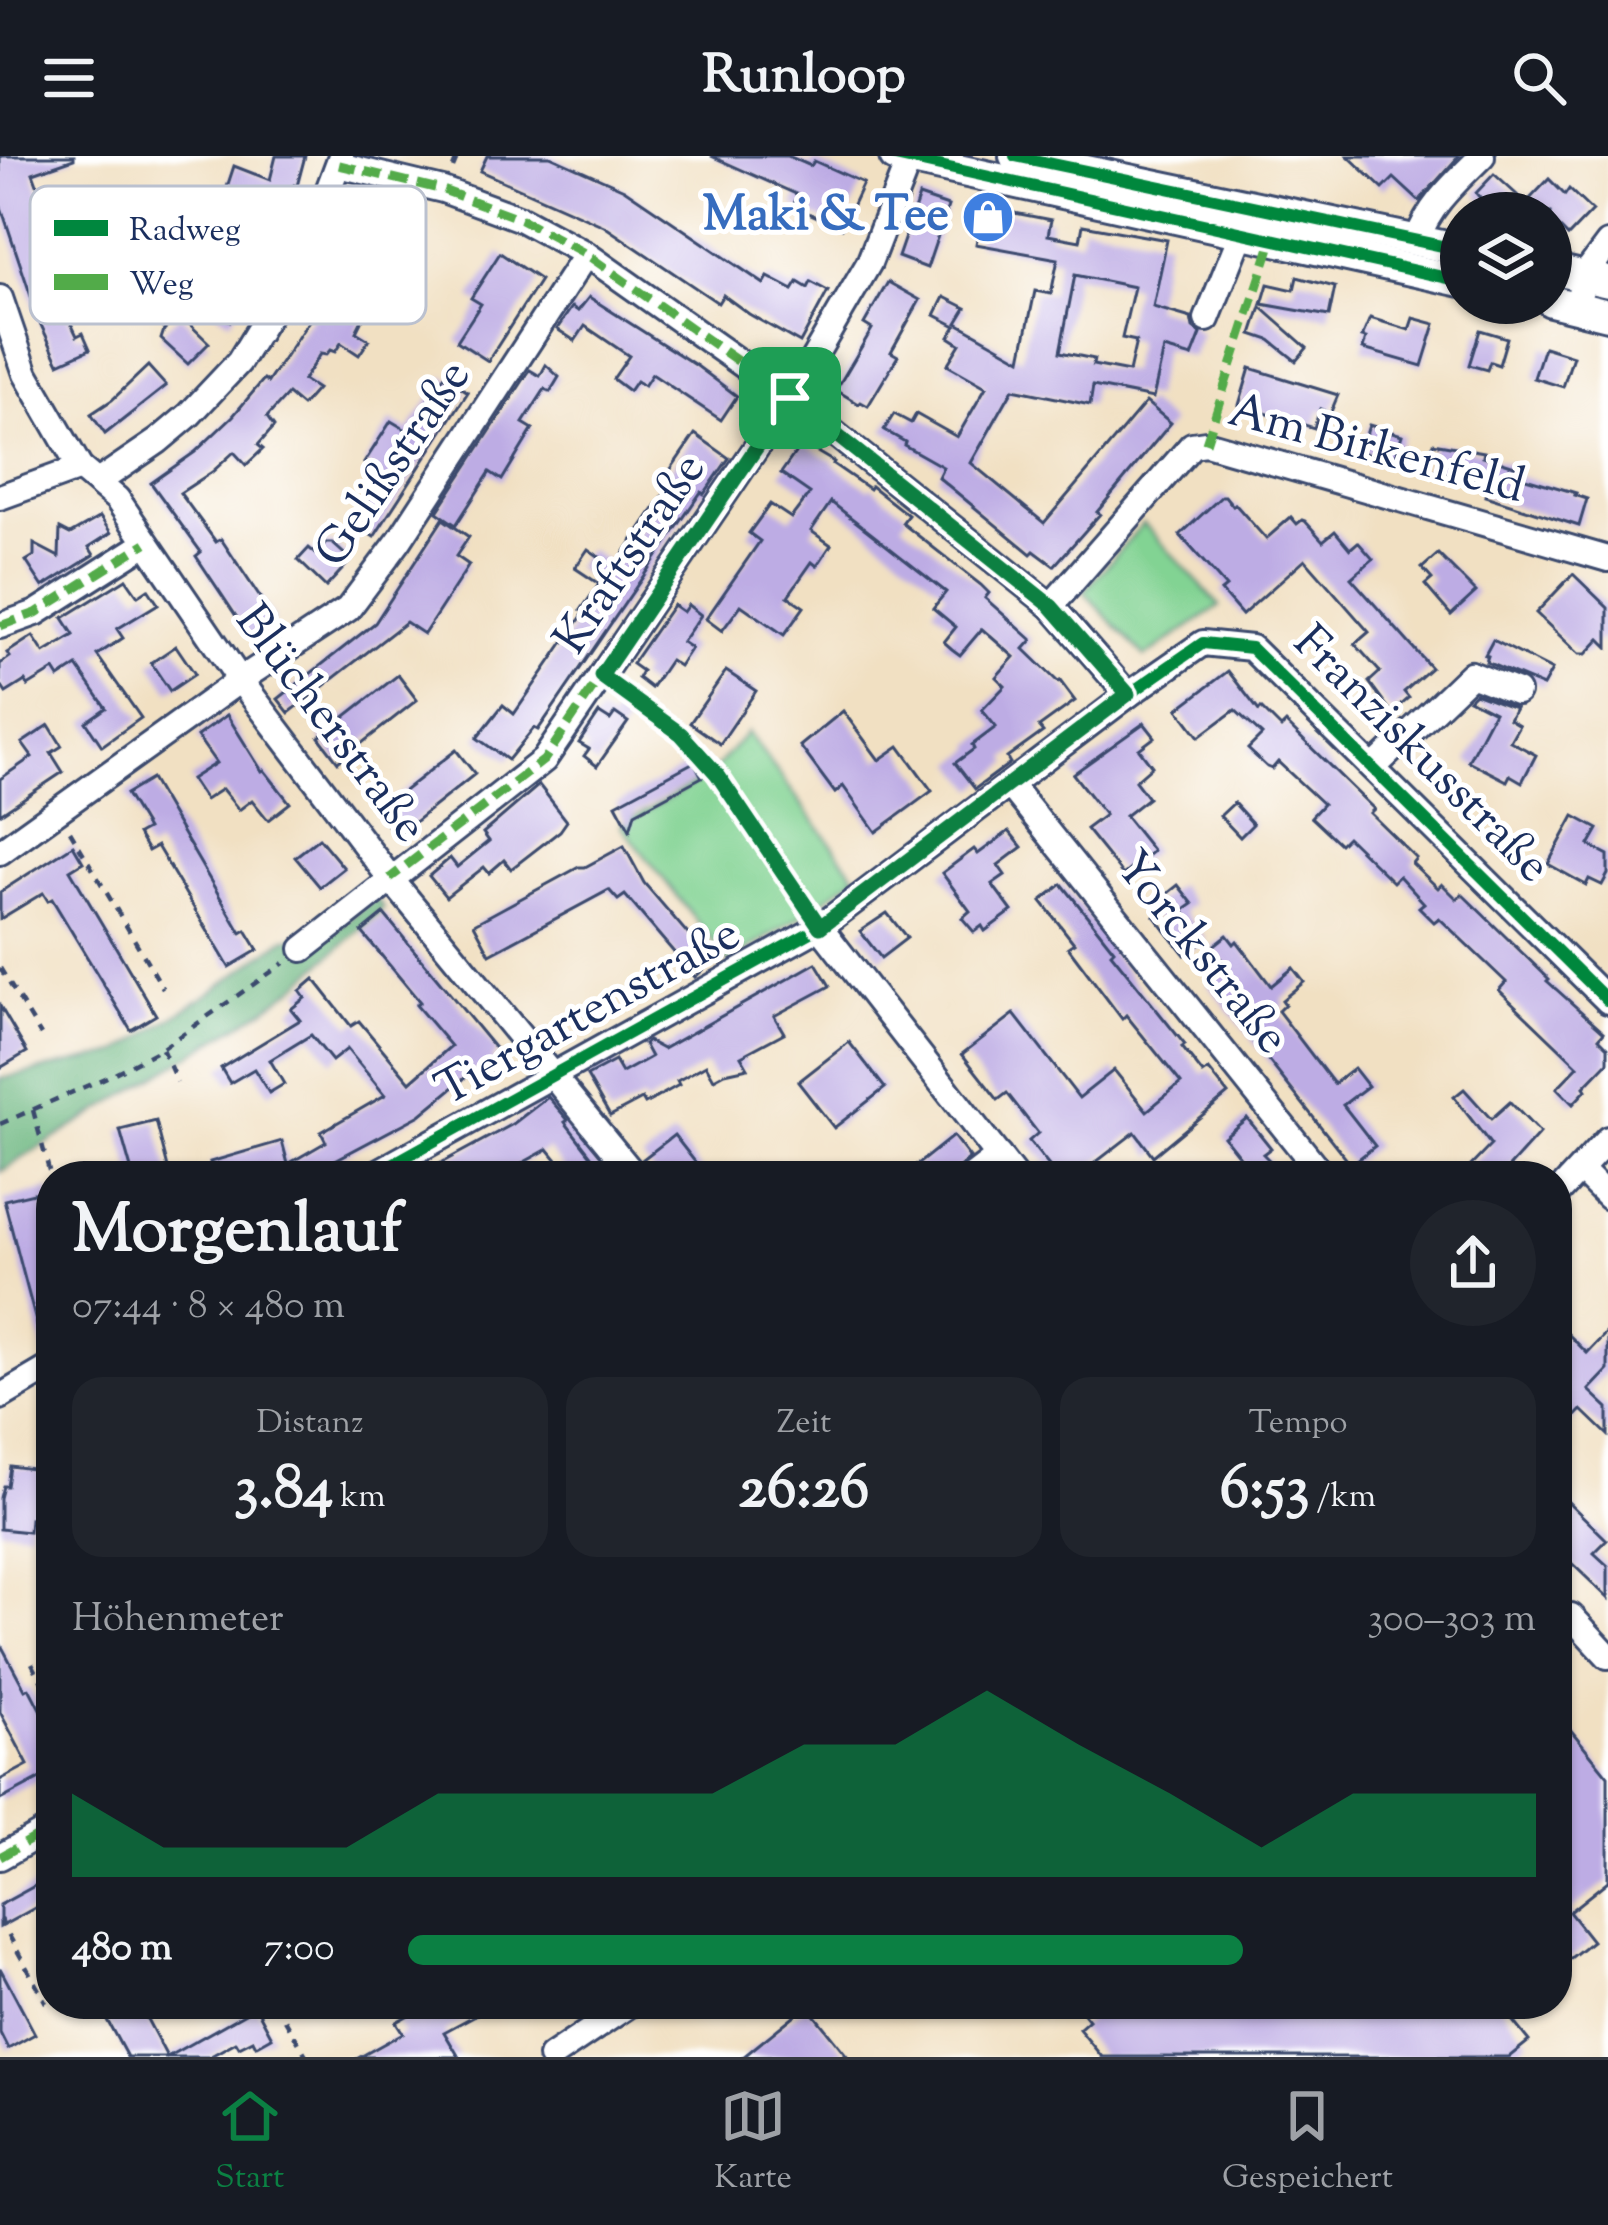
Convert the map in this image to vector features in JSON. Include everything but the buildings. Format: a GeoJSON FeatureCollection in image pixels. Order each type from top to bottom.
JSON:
{"type":"FeatureCollection","features":[{"type":"Feature","properties":{"kind":"main road"},"geometry":{"type":"LineString","coordinates":[[1015,156],[1440,246]]}},
{"type":"Feature","properties":{"kind":"main road"},"geometry":{"type":"LineString","coordinates":[[905,157],[1440,276]]}},
{"type":"Feature","properties":{"kind":"main road"},"geometry":{"type":"LineString","coordinates":[[1572,306],[1608,315]]}},
{"type":"Feature","properties":{"kind":"street"},"geometry":{"type":"LineString","coordinates":[[1417,241],[1435,202],[1482,156]]}},
{"type":"Feature","properties":{"kind":"street","name":"Kraftstraße"},"geometry":{"type":"LineString","coordinates":[[303,949],[544,760],[790,398],[868,262],[905,157]]}},
{"type":"Feature","properties":{"kind":"street"},"geometry":{"type":"LineString","coordinates":[[340,160],[521,219],[586,254],[790,398],[1051,606],[1128,694]]}},
{"type":"Feature","properties":{"kind":"street"},"geometry":{"type":"LineString","coordinates":[[1207,319],[1242,232]]}},
{"type":"Feature","properties":{"kind":"street"},"geometry":{"type":"LineString","coordinates":[[1572,297],[1596,279],[1608,244]]}},
{"type":"Feature","properties":{"kind":"street","name":"Gelißstraße"},"geometry":{"type":"LineString","coordinates":[[0,852],[240,680],[348,609],[399,542],[586,254]]}},
{"type":"Feature","properties":{"kind":"street","name":"Blücherstraße"},"geometry":{"type":"LineString","coordinates":[[0,298],[26,374],[89,475],[117,499],[240,680],[390,878],[622,1161]]}},
{"type":"Feature","properties":{"kind":"street"},"geometry":{"type":"LineString","coordinates":[[0,496],[89,475],[158,441],[189,416],[239,362],[262,324]]}},
{"type":"Feature","properties":{"kind":"street","name":"Am Birkenfeld"},"geometry":{"type":"LineString","coordinates":[[1051,606],[1192,446],[1206,443],[1608,559]]}},
{"type":"Feature","properties":{"kind":"street"},"geometry":{"type":"LineString","coordinates":[[0,626],[36,614],[146,543]]}},
{"type":"Feature","properties":{"kind":"street","name":"Franziskusstraße"},"geometry":{"type":"LineString","coordinates":[[1128,694],[1203,643],[1251,648],[1608,1001]]}},
{"type":"Feature","properties":{"kind":"street"},"geometry":{"type":"LineString","coordinates":[[1372,768],[1471,674],[1517,692]]}},
{"type":"Feature","properties":{"kind":"street","name":"Tiergartenstraße"},"geometry":{"type":"LineString","coordinates":[[397,1161],[820,927],[1128,694]]}},
{"type":"Feature","properties":{"kind":"street","name":"Yorckstraße"},"geometry":{"type":"LineString","coordinates":[[1010,785],[1311,1161]]}},
{"type":"Feature","properties":{"kind":"street"},"geometry":{"type":"LineString","coordinates":[[820,927],[1003,1161]]}},
{"type":"Feature","properties":{"kind":"street"},"geometry":{"type":"LineString","coordinates":[[1572,1179],[1608,1139]]}},
{"type":"Feature","properties":{"kind":"street"},"geometry":{"type":"LineString","coordinates":[[1581,1170],[1608,1197]]}},
{"type":"Feature","properties":{"kind":"street"},"geometry":{"type":"LineString","coordinates":[[0,1397],[36,1375]]}},
{"type":"Feature","properties":{"kind":"street"},"geometry":{"type":"LineString","coordinates":[[1572,1618],[1608,1656]]}},
{"type":"Feature","properties":{"kind":"street"},"geometry":{"type":"LineString","coordinates":[[0,1857],[36,1837]]}},
{"type":"Feature","properties":{"kind":"street"},"geometry":{"type":"LineString","coordinates":[[551,2057],[608,2019]]}},
{"type":"Feature","properties":{"kind":"path"},"geometry":{"type":"LineString","coordinates":[[601,676],[681,734],[717,774],[820,927]]}},
{"type":"Feature","properties":{"kind":"path"},"geometry":{"type":"LineString","coordinates":[[58,811],[164,988]]}},
{"type":"Feature","properties":{"kind":"path"},"geometry":{"type":"LineString","coordinates":[[0,1124],[161,1049],[303,949]]}},
{"type":"Feature","properties":{"kind":"path"},"geometry":{"type":"LineString","coordinates":[[0,968],[41,1035]]}},
{"type":"Feature","properties":{"kind":"path"},"geometry":{"type":"LineString","coordinates":[[161,1049],[177,1082]]}},
{"type":"Feature","properties":{"kind":"path"},"geometry":{"type":"LineString","coordinates":[[33,1110],[46,1161]]}},
{"type":"Feature","properties":{"kind":"path"},"geometry":{"type":"LineString","coordinates":[[32,1663],[36,1671]]}},
{"type":"Feature","properties":{"kind":"path"},"geometry":{"type":"LineString","coordinates":[[0,1919],[36,1985]]}},
{"type":"Feature","properties":{"kind":"path"},"geometry":{"type":"LineString","coordinates":[[285,2019],[307,2057]]}},
{"type":"Feature","properties":{"kind":"green space"},"geometry":{"type":"Polygon","coordinates":[[[1143,523],[1220,606],[1145,657],[1084,592],[1143,523]]]}},
{"type":"Feature","properties":{"kind":"green space"},"geometry":{"type":"Polygon","coordinates":[[[747,732],[856,876],[729,962],[621,825],[710,775],[747,732]]]}},
{"type":"Feature","properties":{"kind":"green space"},"geometry":{"type":"Polygon","coordinates":[[[376,898],[384,908],[294,988],[0,1172],[0,1079],[118,1053],[286,938],[328,936],[376,898]]]}},
{"type":"Feature","properties":{"kind":"marked path"},"geometry":{"type":"LineString","coordinates":[[339,165],[443,190],[521,219],[586,254],[790,398],[544,760],[390,878]]}},
{"type":"Feature","properties":{"kind":"marked path"},"geometry":{"type":"LineString","coordinates":[[1206,443],[1273,238]]}},
{"type":"Feature","properties":{"kind":"marked path"},"geometry":{"type":"LineString","coordinates":[[0,626],[36,613],[146,543]]}},
{"type":"Feature","properties":{"kind":"marked path"},"geometry":{"type":"LineString","coordinates":[[0,1857],[36,1837]]}},
{"type":"Feature","properties":{"kind":"cycle path"},"geometry":{"type":"LineString","coordinates":[[895,156],[1440,276]]}},
{"type":"Feature","properties":{"kind":"cycle path"},"geometry":{"type":"LineString","coordinates":[[1015,156],[1440,246]]}},
{"type":"Feature","properties":{"kind":"cycle path"},"geometry":{"type":"LineString","coordinates":[[398,1161],[820,927],[1203,643],[1251,648],[1608,1001]]}},
{"type":"Feature","properties":{"kind":"place","name":"Maki & Tee"},"geometry":{"type":"Point","coordinates":[988,217]}},
{"type":"Feature","properties":{"kind":"route"},"geometry":{"type":"LineString","coordinates":[[790,398],[1051,606],[1128,694],[820,927],[717,774],[681,734],[601,676],[790,398]]}}]}
